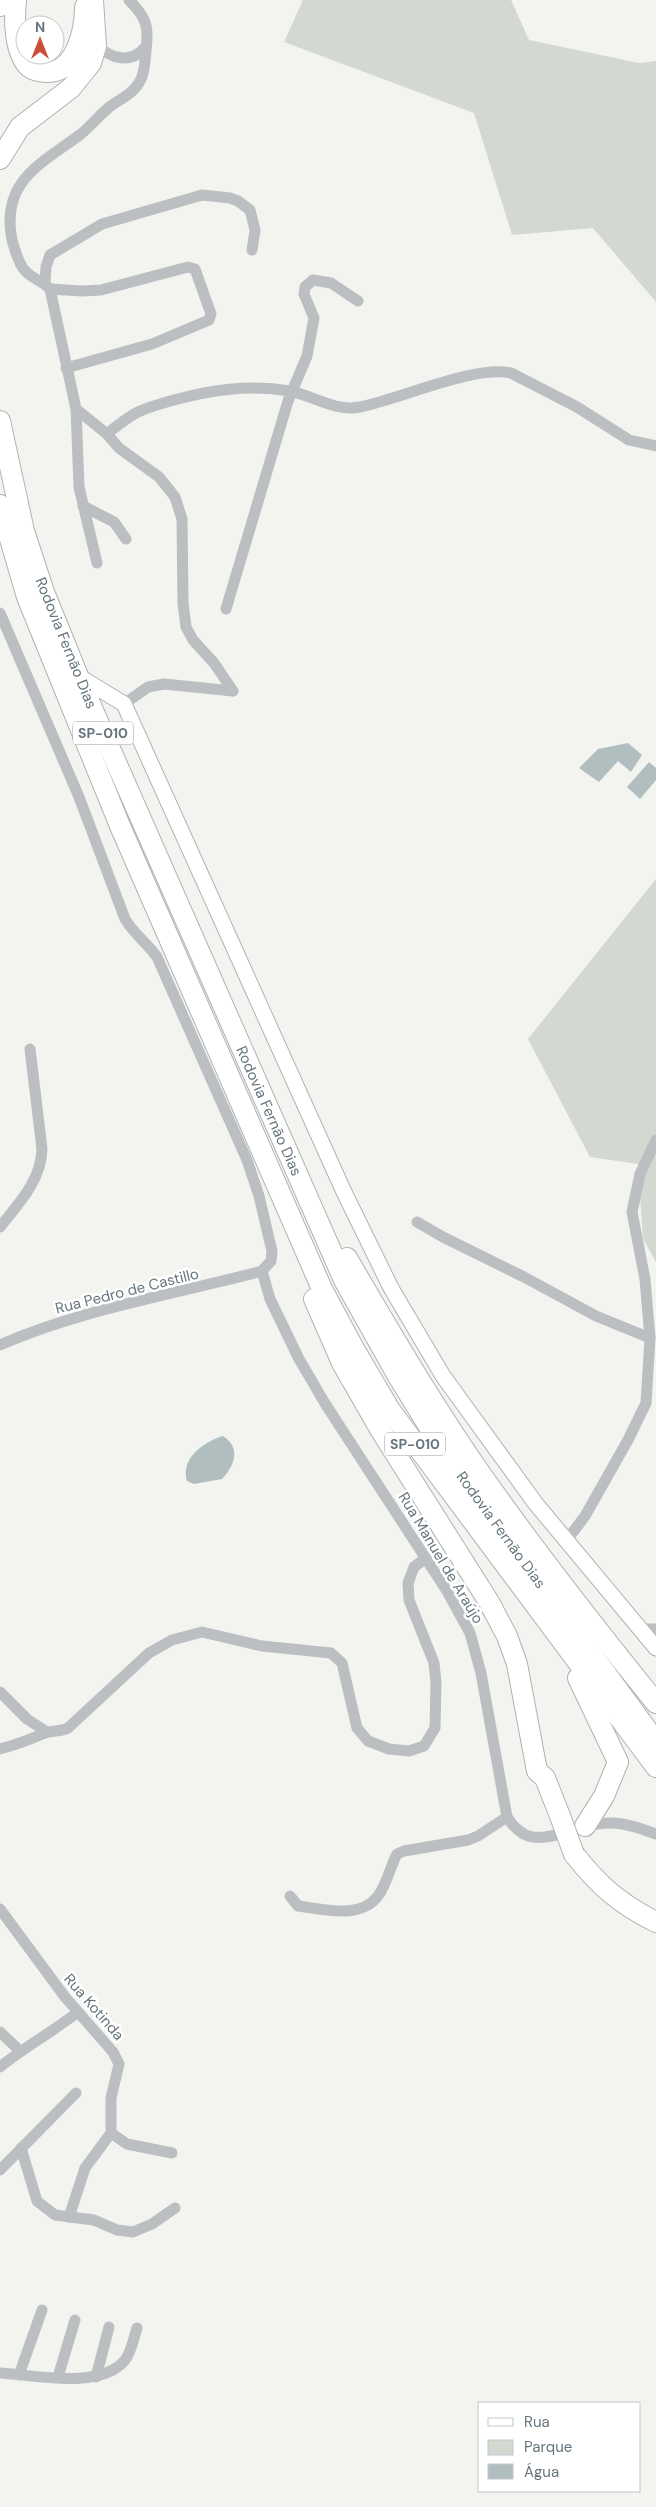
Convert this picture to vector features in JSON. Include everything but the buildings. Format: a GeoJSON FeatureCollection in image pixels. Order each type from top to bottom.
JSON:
{"type":"FeatureCollection","features":[{"type":"Feature","properties":{"kind":"highway"},"geometry":{"type":"LineString","coordinates":[[0,6],[1,0]]}},
{"type":"Feature","properties":{"kind":"highway"},"geometry":{"type":"LineString","coordinates":[[16,0],[17,38],[21,52],[30,67],[40,72],[53,72],[70,59],[76,49],[82,30],[84,0]]}},
{"type":"Feature","properties":{"kind":"highway"},"geometry":{"type":"LineString","coordinates":[[0,159],[20,127],[72,88],[91,63],[96,44],[93,0]]}},
{"type":"Feature","properties":{"kind":"highway","name":"Rodovia Fernão Dias"},"geometry":{"type":"LineString","coordinates":[[0,421],[24,531],[44,592],[78,676],[344,1280],[399,1378],[447,1456],[656,1742]]}},
{"type":"Feature","properties":{"kind":"highway","name":"Rodovia Fernão Dias"},"geometry":{"type":"LineString","coordinates":[[0,505],[27,597],[120,826],[322,1289],[390,1410],[656,1766]]}},
{"type":"Feature","properties":{"kind":"highway"},"geometry":{"type":"LineString","coordinates":[[233,1085],[256,1165],[342,1363],[382,1431],[489,1602],[507,1636],[516,1664],[537,1771],[545,1778],[574,1854],[595,1881],[618,1901],[656,1922]]}},
{"type":"Feature","properties":{"kind":"highway"},"geometry":{"type":"LineString","coordinates":[[296,1172],[406,1357],[483,1477],[602,1636],[656,1704]]}},
{"type":"Feature","properties":{"kind":"highway"},"geometry":{"type":"LineString","coordinates":[[309,1288],[363,1365]]}},
{"type":"Feature","properties":{"kind":"highway"},"geometry":{"type":"LineString","coordinates":[[556,1633],[618,1762],[604,1796],[585,1826]]}},
{"type":"Feature","properties":{"kind":"street"},"geometry":{"type":"LineString","coordinates":[[66,368],[152,344],[209,320],[210,314],[196,269],[188,267],[100,290],[82,292],[47,286],[29,275],[23,268],[16,252],[8,219],[11,193],[23,176],[83,132],[110,106],[135,88],[143,72],[147,24],[130,0]]}},
{"type":"Feature","properties":{"kind":"street"},"geometry":{"type":"LineString","coordinates":[[96,44],[105,54],[122,58],[137,55],[146,46]]}},
{"type":"Feature","properties":{"kind":"street"},"geometry":{"type":"LineString","coordinates":[[97,563],[82,506],[78,474],[76,409],[47,286],[46,267],[50,255],[102,224],[202,195],[230,198],[238,201],[250,210],[255,230],[252,250]]}},
{"type":"Feature","properties":{"kind":"street"},"geometry":{"type":"LineString","coordinates":[[226,609],[288,401],[306,356],[314,318],[304,294],[305,286],[313,280],[325,280],[358,301]]}},
{"type":"Feature","properties":{"kind":"street"},"geometry":{"type":"LineString","coordinates":[[107,434],[140,410],[190,396],[240,388],[293,392],[349,408],[359,407],[485,371],[501,371],[511,373],[577,407],[629,440],[656,446]]}},
{"type":"Feature","properties":{"kind":"street"},"geometry":{"type":"LineString","coordinates":[[76,409],[107,434],[119,448],[159,477],[175,496],[182,519],[182,603],[186,627],[193,640],[214,663],[233,691],[164,684],[148,687],[124,704]]}},
{"type":"Feature","properties":{"kind":"street"},"geometry":{"type":"LineString","coordinates":[[82,506],[114,522],[126,540]]}},
{"type":"Feature","properties":{"kind":"street"},"geometry":{"type":"LineString","coordinates":[[0,613],[79,797],[125,919],[133,933],[146,942],[157,957],[247,1160],[259,1196],[272,1251],[271,1261],[262,1271]]}},
{"type":"Feature","properties":{"kind":"street"},"geometry":{"type":"LineString","coordinates":[[78,676],[124,704],[340,1183],[391,1288],[443,1376],[536,1504],[656,1648]]}},
{"type":"Feature","properties":{"kind":"street"},"geometry":{"type":"LineString","coordinates":[[0,1227],[34,1184],[42,1161],[30,1049]]}},
{"type":"Feature","properties":{"kind":"street"},"geometry":{"type":"LineString","coordinates":[[567,1540],[585,1516],[643,1413],[648,1389],[650,1338],[645,1279],[632,1212],[640,1174],[656,1140]]}},
{"type":"Feature","properties":{"kind":"street"},"geometry":{"type":"LineString","coordinates":[[417,1222],[596,1316],[650,1338]]}},
{"type":"Feature","properties":{"kind":"street","name":"Rua Pedro de Castillo"},"geometry":{"type":"LineString","coordinates":[[0,1345],[25,1334],[90,1314],[262,1271]]}},
{"type":"Feature","properties":{"kind":"street","name":"Rua Manuel de Araújo"},"geometry":{"type":"LineString","coordinates":[[262,1271],[270,1299],[326,1405],[426,1558],[470,1633],[480,1673],[507,1817]]}},
{"type":"Feature","properties":{"kind":"street"},"geometry":{"type":"LineString","coordinates":[[0,1749],[47,1732],[59,1732],[68,1728],[149,1653],[172,1640],[202,1632],[262,1646],[331,1653],[342,1663],[357,1728],[368,1741],[396,1750],[409,1751],[424,1746],[435,1728],[436,1683],[434,1663],[409,1600],[408,1583],[414,1567],[426,1558]]}},
{"type":"Feature","properties":{"kind":"street"},"geometry":{"type":"LineString","coordinates":[[639,1629],[656,1629]]}},
{"type":"Feature","properties":{"kind":"street"},"geometry":{"type":"LineString","coordinates":[[0,1692],[27,1719],[47,1732]]}},
{"type":"Feature","properties":{"kind":"street"},"geometry":{"type":"LineString","coordinates":[[290,1896],[298,1906],[346,1911],[359,1910],[378,1897],[397,1854],[404,1851],[468,1840],[478,1836],[507,1817],[519,1831],[537,1839],[608,1822],[626,1824],[656,1834]]}},
{"type":"Feature","properties":{"kind":"street","name":"Rua Kotinda"},"geometry":{"type":"LineString","coordinates":[[0,1909],[18,1937],[78,2012],[118,2058],[118,2074],[112,2098],[111,2133]]}},
{"type":"Feature","properties":{"kind":"street"},"geometry":{"type":"LineString","coordinates":[[0,2067],[20,2051],[49,2035],[78,2012]]}},
{"type":"Feature","properties":{"kind":"street"},"geometry":{"type":"LineString","coordinates":[[0,2032],[20,2051]]}},
{"type":"Feature","properties":{"kind":"street"},"geometry":{"type":"LineString","coordinates":[[0,2170],[76,2093]]}},
{"type":"Feature","properties":{"kind":"street"},"geometry":{"type":"LineString","coordinates":[[69,2217],[86,2168],[111,2133],[127,2144],[172,2153]]}},
{"type":"Feature","properties":{"kind":"street"},"geometry":{"type":"LineString","coordinates":[[21,2148],[37,2201],[55,2215],[94,2220],[117,2230],[133,2232],[152,2224],[175,2208]]}},
{"type":"Feature","properties":{"kind":"street"},"geometry":{"type":"LineString","coordinates":[[19,2375],[42,2310]]}},
{"type":"Feature","properties":{"kind":"street"},"geometry":{"type":"LineString","coordinates":[[58,2377],[75,2320]]}},
{"type":"Feature","properties":{"kind":"street"},"geometry":{"type":"LineString","coordinates":[[96,2377],[109,2327]]}},
{"type":"Feature","properties":{"kind":"street"},"geometry":{"type":"LineString","coordinates":[[0,2374],[58,2377],[96,2377],[106,2375],[126,2360],[137,2328]]}},
{"type":"Feature","properties":{"kind":"green space"},"geometry":{"type":"Polygon","coordinates":[[[303,0],[511,0],[529,40],[639,63],[656,61],[656,302],[593,228],[512,235],[474,113],[284,42],[303,0]]]}},
{"type":"Feature","properties":{"kind":"green space"},"geometry":{"type":"Polygon","coordinates":[[[656,879],[656,1262],[643,1239],[638,1164],[590,1157],[528,1039],[656,879]]]}},
{"type":"Feature","properties":{"kind":"water"},"geometry":{"type":"Polygon","coordinates":[[[628,743],[642,755],[631,772],[618,761],[599,782],[579,768],[598,749],[628,743]]]}},
{"type":"Feature","properties":{"kind":"water"},"geometry":{"type":"Polygon","coordinates":[[[649,762],[656,768],[656,780],[640,799],[627,787],[649,762]]]}},
{"type":"Feature","properties":{"kind":"water"},"geometry":{"type":"Polygon","coordinates":[[[223,1436],[229,1441],[234,1451],[233,1462],[227,1474],[222,1479],[194,1484],[187,1481],[187,1466],[195,1452],[208,1442],[223,1436]]]}}]}
